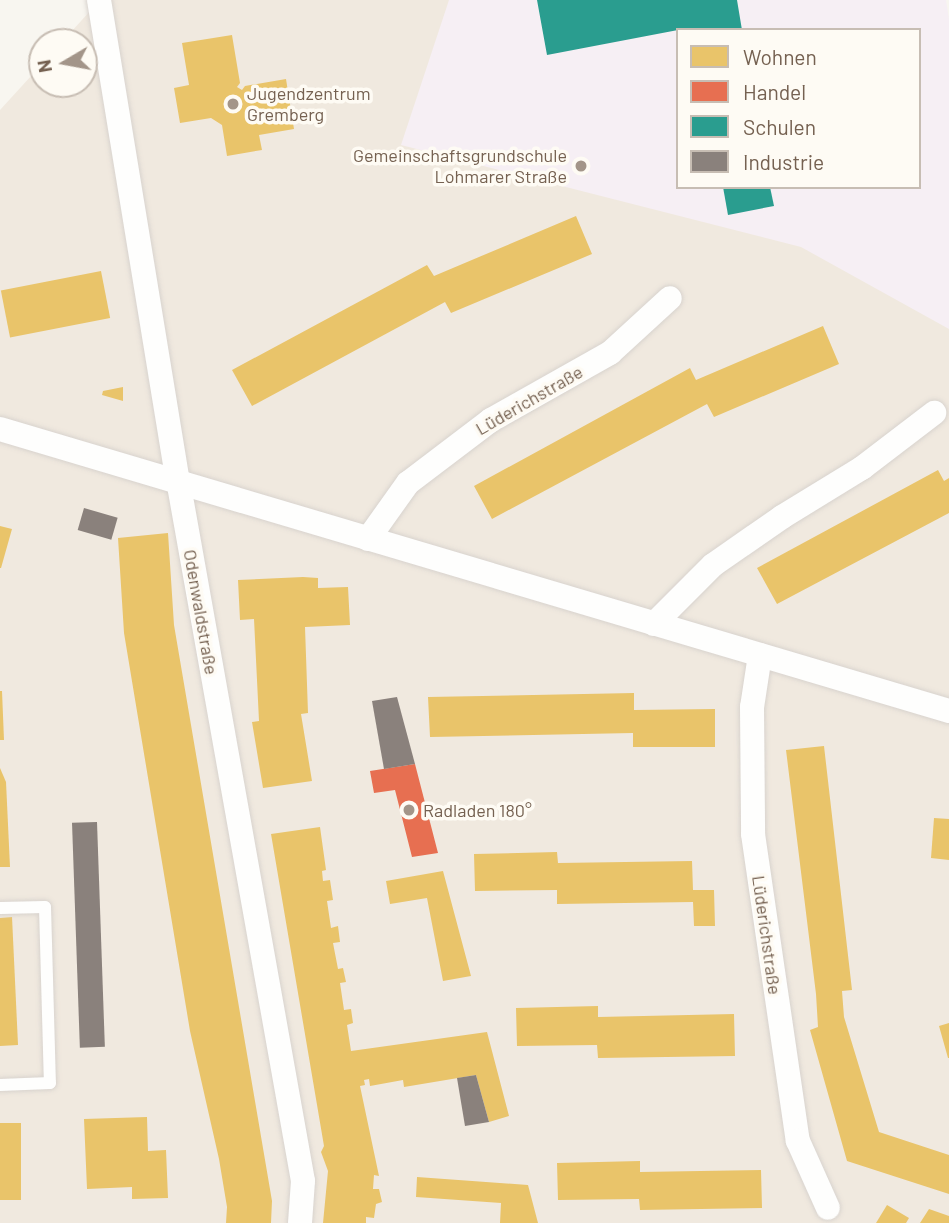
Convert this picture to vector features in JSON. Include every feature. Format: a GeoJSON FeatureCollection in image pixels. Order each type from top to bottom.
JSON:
{"type":"FeatureCollection","features":[{"type":"Feature","properties":{"kind":"street","name":"Odenwaldstraße"},"geometry":{"type":"LineString","coordinates":[[99,0],[178,480],[303,1181],[300,1223]]}},
{"type":"Feature","properties":{"kind":"street","name":"Lüderichstraße"},"geometry":{"type":"LineString","coordinates":[[368,539],[408,483],[491,419],[610,353],[670,298]]}},
{"type":"Feature","properties":{"kind":"street"},"geometry":{"type":"LineString","coordinates":[[654,624],[713,565],[782,517],[862,468],[942,410]]}},
{"type":"Feature","properties":{"kind":"street"},"geometry":{"type":"LineString","coordinates":[[0,429],[949,711]]}},
{"type":"Feature","properties":{"kind":"street","name":"Lüderichstraße"},"geometry":{"type":"LineString","coordinates":[[760,654],[751,706],[753,834],[798,1141],[828,1208]]}},
{"type":"Feature","properties":{"kind":"lane"},"geometry":{"type":"LineString","coordinates":[[0,908],[45,907],[50,1083],[0,1085]]}},
{"type":"Feature","properties":{"kind":"shaded area"},"geometry":{"type":"Polygon","coordinates":[[[100,0],[939,0],[949,54],[949,1223],[0,1223],[0,110],[28,79],[28,98],[98,98],[98,28],[75,28],[100,0]]]}},
{"type":"Feature","properties":{"kind":"shaded area","name":"Gemeinschaftsgrundschule Lohmarer Straße"},"geometry":{"type":"Polygon","coordinates":[[[449,0],[946,0],[949,19],[949,329],[801,247],[401,145],[449,0]]]}},
{"type":"Feature","properties":{"kind":"building: Wohnen","name":"Jugendzentrum Gremberg"},"geometry":{"type":"Polygon","coordinates":[[[232,35],[240,83],[237,87],[242,90],[245,86],[286,79],[294,129],[259,135],[262,150],[227,156],[222,125],[211,118],[180,123],[174,88],[189,85],[182,43],[232,35]]]}},
{"type":"Feature","properties":{"kind":"building: Wohnen"},"geometry":{"type":"Polygon","coordinates":[[[576,216],[592,254],[451,313],[445,302],[252,406],[232,370],[427,265],[434,276],[576,216]]]}},
{"type":"Feature","properties":{"kind":"building: Wohnen"},"geometry":{"type":"Polygon","coordinates":[[[101,271],[110,318],[10,338],[1,290],[101,271]]]}},
{"type":"Feature","properties":{"kind":"building: Wohnen"},"geometry":{"type":"Polygon","coordinates":[[[823,326],[839,364],[714,417],[707,404],[492,519],[474,486],[690,368],[696,380],[823,326]]]}},
{"type":"Feature","properties":{"kind":"building: Wohnen"},"geometry":{"type":"Polygon","coordinates":[[[123,387],[123,401],[102,395],[103,391],[123,387]]]}},
{"type":"Feature","properties":{"kind":"building: Wohnen"},"geometry":{"type":"Polygon","coordinates":[[[938,470],[944,481],[949,478],[949,513],[777,604],[757,568],[938,470]]]}},
{"type":"Feature","properties":{"kind":"building: Wohnen"},"geometry":{"type":"Polygon","coordinates":[[[0,526],[12,529],[1,568],[0,568],[0,526]]]}},
{"type":"Feature","properties":{"kind":"building: Wohnen"},"geometry":{"type":"Polygon","coordinates":[[[168,533],[174,625],[272,1201],[271,1223],[226,1223],[227,1207],[219,1159],[190,1031],[124,633],[118,538],[168,533]]]}},
{"type":"Feature","properties":{"kind":"building: Wohnen"},"geometry":{"type":"Polygon","coordinates":[[[318,578],[318,588],[348,587],[350,625],[305,627],[308,713],[301,714],[312,781],[263,788],[252,722],[259,721],[254,619],[240,620],[238,580],[318,578]]]}},
{"type":"Feature","properties":{"kind":"building: Wohnen"},"geometry":{"type":"Polygon","coordinates":[[[2,691],[4,740],[0,740],[2,691]]]}},
{"type":"Feature","properties":{"kind":"building: Wohnen"},"geometry":{"type":"Polygon","coordinates":[[[634,693],[634,710],[715,709],[715,747],[633,747],[633,733],[430,737],[428,697],[634,693]]]}},
{"type":"Feature","properties":{"kind":"building: Wohnen"},"geometry":{"type":"Polygon","coordinates":[[[824,746],[852,990],[842,991],[844,1017],[879,1132],[949,1155],[949,1194],[847,1161],[810,1030],[818,1027],[816,994],[786,750],[824,746]]]}},
{"type":"Feature","properties":{"kind":"building: Wohnen"},"geometry":{"type":"Polygon","coordinates":[[[0,768],[6,782],[10,867],[0,867],[0,768]]]}},
{"type":"Feature","properties":{"kind":"building: Wohnen"},"geometry":{"type":"Polygon","coordinates":[[[934,818],[949,819],[949,860],[931,858],[934,818]]]}},
{"type":"Feature","properties":{"kind":"building: Wohnen"},"geometry":{"type":"Polygon","coordinates":[[[320,827],[326,870],[322,871],[323,881],[330,880],[333,900],[327,901],[331,928],[338,926],[340,942],[333,943],[338,969],[343,968],[346,982],[340,983],[344,1010],[351,1009],[353,1023],[347,1025],[351,1051],[487,1032],[509,1116],[489,1122],[476,1075],[404,1087],[403,1080],[370,1086],[369,1079],[364,1080],[365,1085],[360,1086],[379,1176],[374,1175],[373,1189],[379,1189],[382,1202],[376,1204],[374,1218],[366,1217],[366,1223],[323,1223],[328,1171],[321,1152],[324,1146],[271,834],[320,827]]]}},
{"type":"Feature","properties":{"kind":"building: Wohnen"},"geometry":{"type":"Polygon","coordinates":[[[557,852],[558,863],[692,861],[693,890],[714,890],[715,926],[694,926],[693,902],[557,904],[557,890],[475,891],[474,854],[557,852]]]}},
{"type":"Feature","properties":{"kind":"building: Wohnen"},"geometry":{"type":"Polygon","coordinates":[[[443,871],[471,976],[443,981],[427,898],[390,904],[386,881],[443,871]]]}},
{"type":"Feature","properties":{"kind":"building: Wohnen"},"geometry":{"type":"Polygon","coordinates":[[[12,917],[18,1045],[0,1046],[0,918],[12,917]]]}},
{"type":"Feature","properties":{"kind":"building: Wohnen"},"geometry":{"type":"Polygon","coordinates":[[[598,1006],[598,1017],[734,1014],[735,1056],[598,1058],[597,1045],[517,1046],[516,1008],[598,1006]]]}},
{"type":"Feature","properties":{"kind":"building: Wohnen"},"geometry":{"type":"Polygon","coordinates":[[[949,1023],[949,1058],[948,1058],[939,1026],[949,1023]]]}},
{"type":"Feature","properties":{"kind":"building: Wohnen"},"geometry":{"type":"Polygon","coordinates":[[[147,1117],[148,1151],[166,1150],[168,1198],[132,1199],[132,1187],[87,1189],[84,1119],[147,1117]]]}},
{"type":"Feature","properties":{"kind":"building: Wohnen"},"geometry":{"type":"Polygon","coordinates":[[[0,1123],[21,1123],[21,1200],[0,1200],[0,1123]]]}},
{"type":"Feature","properties":{"kind":"building: Wohnen"},"geometry":{"type":"Polygon","coordinates":[[[640,1161],[640,1172],[761,1170],[762,1208],[640,1210],[639,1199],[558,1200],[557,1163],[640,1161]]]}},
{"type":"Feature","properties":{"kind":"building: Wohnen"},"geometry":{"type":"Polygon","coordinates":[[[417,1177],[528,1185],[538,1223],[500,1223],[501,1203],[416,1197],[417,1177]]]}},
{"type":"Feature","properties":{"kind":"building: Wohnen"},"geometry":{"type":"Polygon","coordinates":[[[887,1205],[909,1218],[906,1223],[876,1223],[887,1205]]]}},
{"type":"Feature","properties":{"kind":"building: Wohnen"},"geometry":{"type":"Polygon","coordinates":[[[929,1209],[949,1216],[949,1223],[920,1223],[929,1209]]]}},
{"type":"Feature","properties":{"kind":"building: Handel"},"geometry":{"type":"Polygon","coordinates":[[[415,764],[438,853],[412,857],[395,790],[374,793],[370,771],[415,764]]]}},
{"type":"Feature","properties":{"kind":"building: Schulen"},"geometry":{"type":"Polygon","coordinates":[[[537,0],[737,0],[742,28],[676,28],[676,30],[547,55],[537,0]]]}},
{"type":"Feature","properties":{"kind":"building: Schulen"},"geometry":{"type":"Polygon","coordinates":[[[723,189],[770,189],[774,206],[728,215],[723,189]]]}},
{"type":"Feature","properties":{"kind":"building: Industrie"},"geometry":{"type":"Polygon","coordinates":[[[84,508],[118,518],[111,540],[78,530],[84,508]]]}},
{"type":"Feature","properties":{"kind":"building: Industrie"},"geometry":{"type":"Polygon","coordinates":[[[397,697],[415,764],[384,769],[372,701],[397,697]]]}},
{"type":"Feature","properties":{"kind":"building: Industrie"},"geometry":{"type":"Polygon","coordinates":[[[97,822],[105,1047],[80,1048],[72,823],[97,822]]]}},
{"type":"Feature","properties":{"kind":"building: Industrie"},"geometry":{"type":"Polygon","coordinates":[[[476,1075],[489,1122],[465,1126],[457,1078],[476,1075]]]}},
{"type":"Feature","properties":{"kind":"place","name":"Jugendzentrum Gremberg"},"geometry":{"type":"Point","coordinates":[233,104]}},
{"type":"Feature","properties":{"kind":"place","name":"Gemeinschaftsgrundschule Lohmarer Straße"},"geometry":{"type":"Point","coordinates":[581,166]}},
{"type":"Feature","properties":{"kind":"place","name":"Radladen 180°"},"geometry":{"type":"Point","coordinates":[409,810]}}]}
